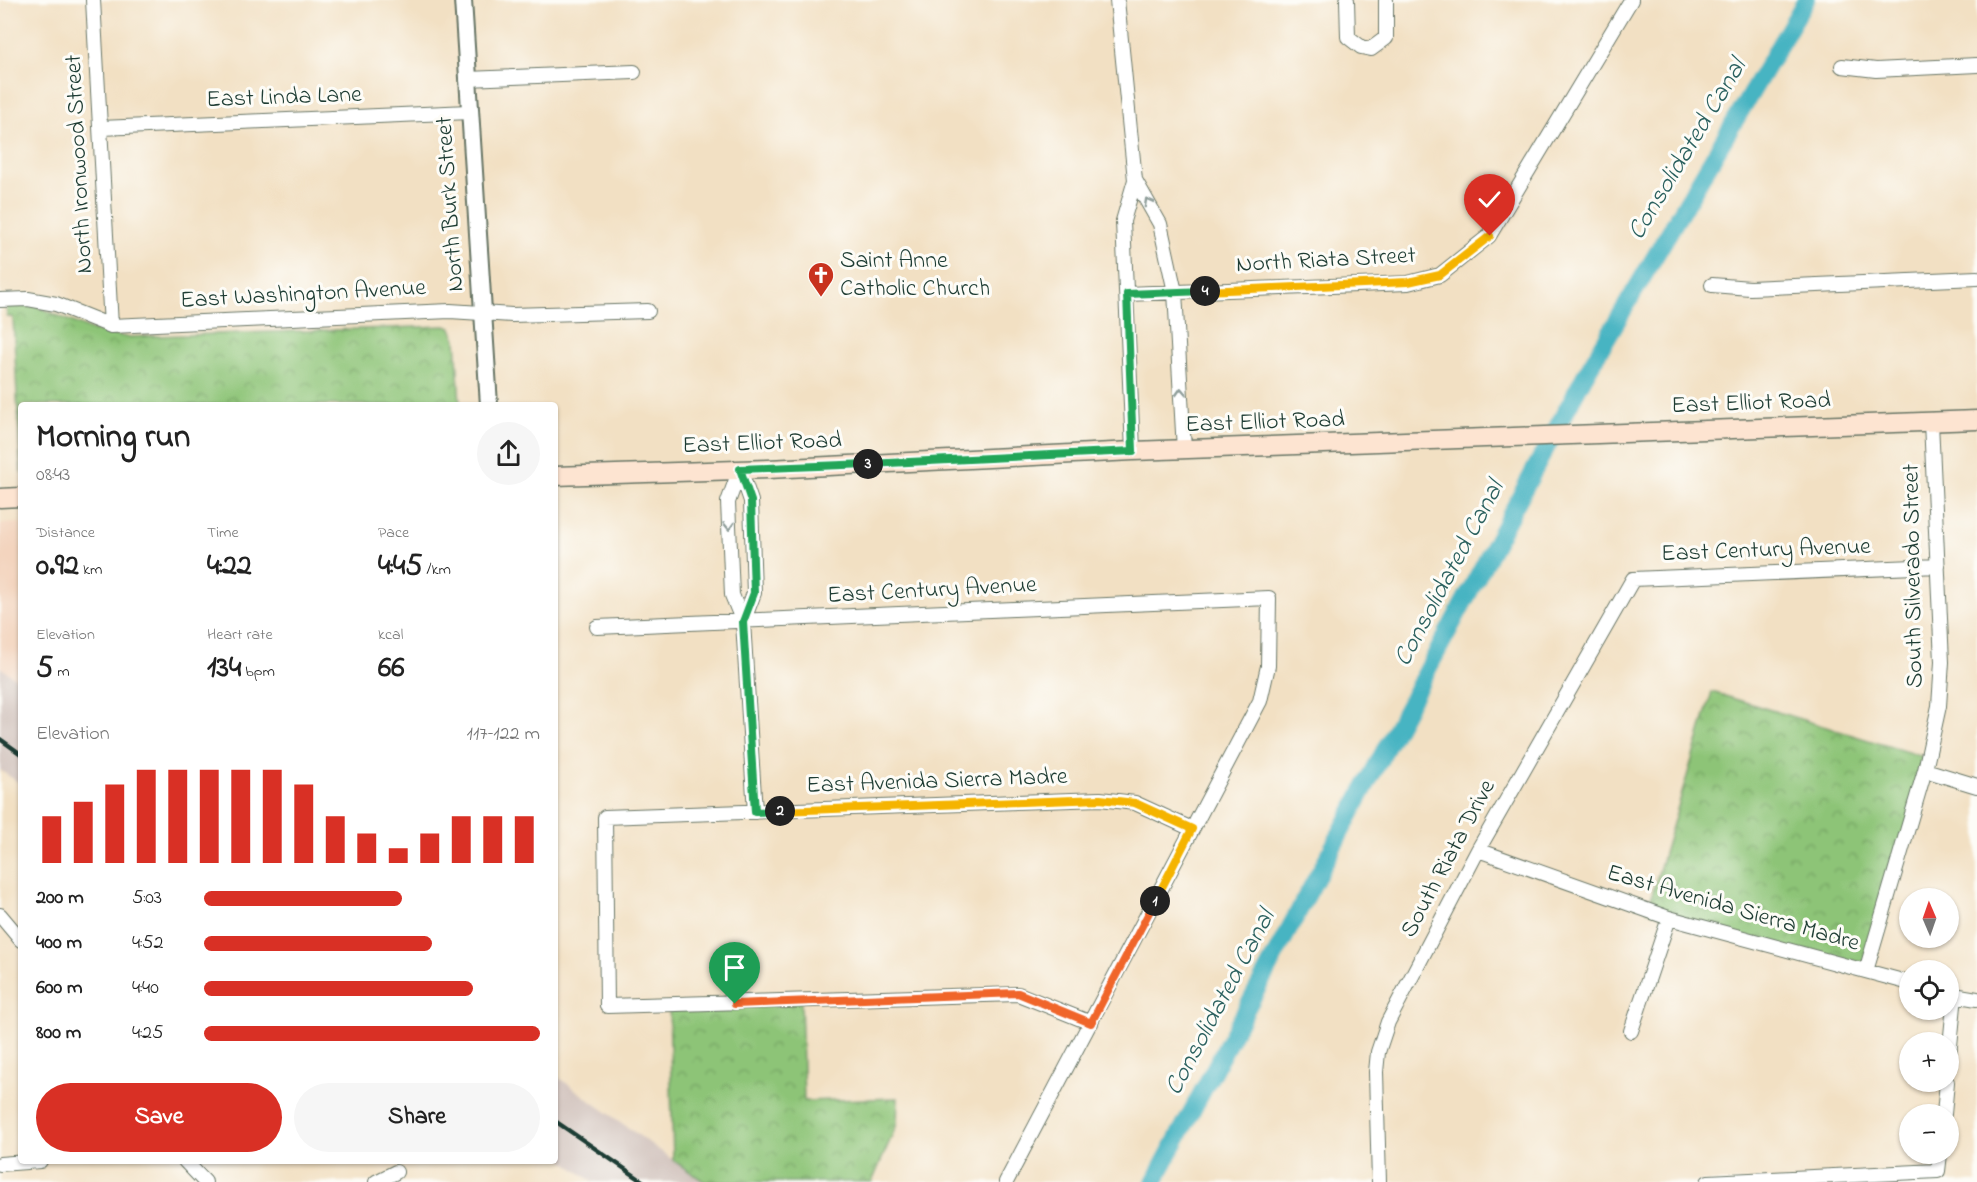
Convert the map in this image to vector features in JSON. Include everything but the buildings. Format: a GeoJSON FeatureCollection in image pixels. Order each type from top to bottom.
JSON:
{"type":"FeatureCollection","features":[{"type":"Feature","properties":{"kind":"main road","name":"East Elliot Road"},"geometry":{"type":"LineString","coordinates":[[558,476],[1133,451],[1977,420]]}},
{"type":"Feature","properties":{"kind":"main road"},"geometry":{"type":"LineString","coordinates":[[0,498],[18,497]]}},
{"type":"Feature","properties":{"kind":"street","name":"North Ironwood Street"},"geometry":{"type":"LineString","coordinates":[[93,0],[111,326]]}},
{"type":"Feature","properties":{"kind":"street","name":"North Burk Street"},"geometry":{"type":"LineString","coordinates":[[463,0],[489,402]]}},
{"type":"Feature","properties":{"kind":"street"},"geometry":{"type":"LineString","coordinates":[[1117,0],[1135,180],[1123,221],[1133,451]]}},
{"type":"Feature","properties":{"kind":"street"},"geometry":{"type":"LineString","coordinates":[[1347,0],[1348,37],[1361,47],[1371,48],[1386,38],[1386,0]]}},
{"type":"Feature","properties":{"kind":"street","name":"North Riata Street"},"geometry":{"type":"LineString","coordinates":[[1127,294],[1408,282],[1440,275],[1490,236],[1631,0]]}},
{"type":"Feature","properties":{"kind":"street"},"geometry":{"type":"LineString","coordinates":[[1842,66],[1876,70],[1977,65]]}},
{"type":"Feature","properties":{"kind":"street"},"geometry":{"type":"LineString","coordinates":[[467,79],[634,72]]}},
{"type":"Feature","properties":{"kind":"street","name":"East Linda Lane"},"geometry":{"type":"LineString","coordinates":[[101,128],[469,112]]}},
{"type":"Feature","properties":{"kind":"street"},"geometry":{"type":"LineString","coordinates":[[1135,180],[1160,224],[1175,292],[1184,450]]}},
{"type":"Feature","properties":{"kind":"street"},"geometry":{"type":"LineString","coordinates":[[1712,285],[1750,288],[1977,278]]}},
{"type":"Feature","properties":{"kind":"street","name":"East Washington Avenue"},"geometry":{"type":"LineString","coordinates":[[0,300],[28,299],[56,304],[111,326],[450,311],[483,314],[648,311]]}},
{"type":"Feature","properties":{"kind":"street","name":"South Silverado Street"},"geometry":{"type":"LineString","coordinates":[[1866,971],[1924,770],[1941,684],[1932,422]]}},
{"type":"Feature","properties":{"kind":"street"},"geometry":{"type":"LineString","coordinates":[[740,469],[751,501],[754,593],[743,622]]}},
{"type":"Feature","properties":{"kind":"street"},"geometry":{"type":"LineString","coordinates":[[740,469],[728,502],[732,595],[743,622],[755,812]]}},
{"type":"Feature","properties":{"kind":"street","name":"East Century Avenue"},"geometry":{"type":"LineString","coordinates":[[1633,579],[1938,566]]}},
{"type":"Feature","properties":{"kind":"street","name":"South Riata Drive"},"geometry":{"type":"LineString","coordinates":[[1379,1182],[1376,1072],[1378,1052],[1388,1022],[1478,850],[1633,579]]}},
{"type":"Feature","properties":{"kind":"street","name":"East Century Avenue"},"geometry":{"type":"LineString","coordinates":[[597,627],[1269,598],[1268,666],[1260,701],[1192,829]]}},
{"type":"Feature","properties":{"kind":"street"},"geometry":{"type":"LineString","coordinates":[[1924,770],[1977,786]]}},
{"type":"Feature","properties":{"kind":"street","name":"East Avenida Sierra Madre"},"geometry":{"type":"LineString","coordinates":[[1091,1023],[1018,993],[607,1006],[605,817],[1100,799],[1135,803],[1192,829]]}},
{"type":"Feature","properties":{"kind":"street"},"geometry":{"type":"LineString","coordinates":[[1006,1182],[1192,829]]}},
{"type":"Feature","properties":{"kind":"street","name":"East Avenida Sierra Madre"},"geometry":{"type":"LineString","coordinates":[[1478,850],[1669,918],[1899,980]]}},
{"type":"Feature","properties":{"kind":"street"},"geometry":{"type":"LineString","coordinates":[[0,915],[18,936]]}},
{"type":"Feature","properties":{"kind":"street"},"geometry":{"type":"LineString","coordinates":[[1631,1031],[1669,918]]}},
{"type":"Feature","properties":{"kind":"street"},"geometry":{"type":"LineString","coordinates":[[1959,995],[1977,999]]}},
{"type":"Feature","properties":{"kind":"street"},"geometry":{"type":"LineString","coordinates":[[0,1164],[18,1163]]}},
{"type":"Feature","properties":{"kind":"street"},"geometry":{"type":"LineString","coordinates":[[188,1164],[205,1182]]}},
{"type":"Feature","properties":{"kind":"street"},"geometry":{"type":"LineString","coordinates":[[1708,1182],[1938,1171],[1939,1164]]}},
{"type":"Feature","properties":{"kind":"street"},"geometry":{"type":"LineString","coordinates":[[376,1182],[396,1172]]}},
{"type":"Feature","properties":{"kind":"shaded area"},"geometry":{"type":"Polygon","coordinates":[[[18,523],[18,680],[0,667],[0,524],[18,523]]]}},
{"type":"Feature","properties":{"kind":"shaded area"},"geometry":{"type":"Polygon","coordinates":[[[0,667],[18,680],[18,782],[0,770],[0,667]]]}},
{"type":"Feature","properties":{"kind":"shaded area"},"geometry":{"type":"Polygon","coordinates":[[[558,1077],[705,1182],[593,1182],[558,1157],[558,1077]]]}},
{"type":"Feature","properties":{"kind":"green space"},"geometry":{"type":"Polygon","coordinates":[[[6,304],[36,306],[91,330],[126,337],[446,326],[451,328],[456,339],[460,402],[18,402],[18,414],[13,317],[7,317],[6,304]]]}},
{"type":"Feature","properties":{"kind":"green space"},"geometry":{"type":"Polygon","coordinates":[[[1712,692],[1927,758],[1866,971],[1647,911],[1712,692]]]}},
{"type":"Feature","properties":{"kind":"green space"},"geometry":{"type":"Polygon","coordinates":[[[801,1001],[804,1101],[898,1098],[897,1124],[872,1182],[705,1182],[673,1160],[669,1006],[801,1001]]]}},
{"type":"Feature","properties":{"kind":"waterway","name":"Consolidated Canal"},"geometry":{"type":"LineString","coordinates":[[1154,1182],[1584,377],[1806,0]]}},
{"type":"Feature","properties":{"kind":"railway"},"geometry":{"type":"LineString","coordinates":[[0,739],[18,752]]}},
{"type":"Feature","properties":{"kind":"railway"},"geometry":{"type":"LineString","coordinates":[[558,1123],[644,1182]]}},
{"type":"Feature","properties":{"kind":"place","name":"Saint Anne Catholic Church"},"geometry":{"type":"Point","coordinates":[821,298]}},
{"type":"Feature","properties":{"kind":"route"},"geometry":{"type":"LineString","coordinates":[[735,1004],[1018,993],[1091,1023],[1192,829],[1135,803],[1100,799],[755,812],[743,622],[754,593],[751,501],[740,469],[1133,451],[1127,294],[1408,282],[1440,275],[1465,258],[1490,236]]}}]}
